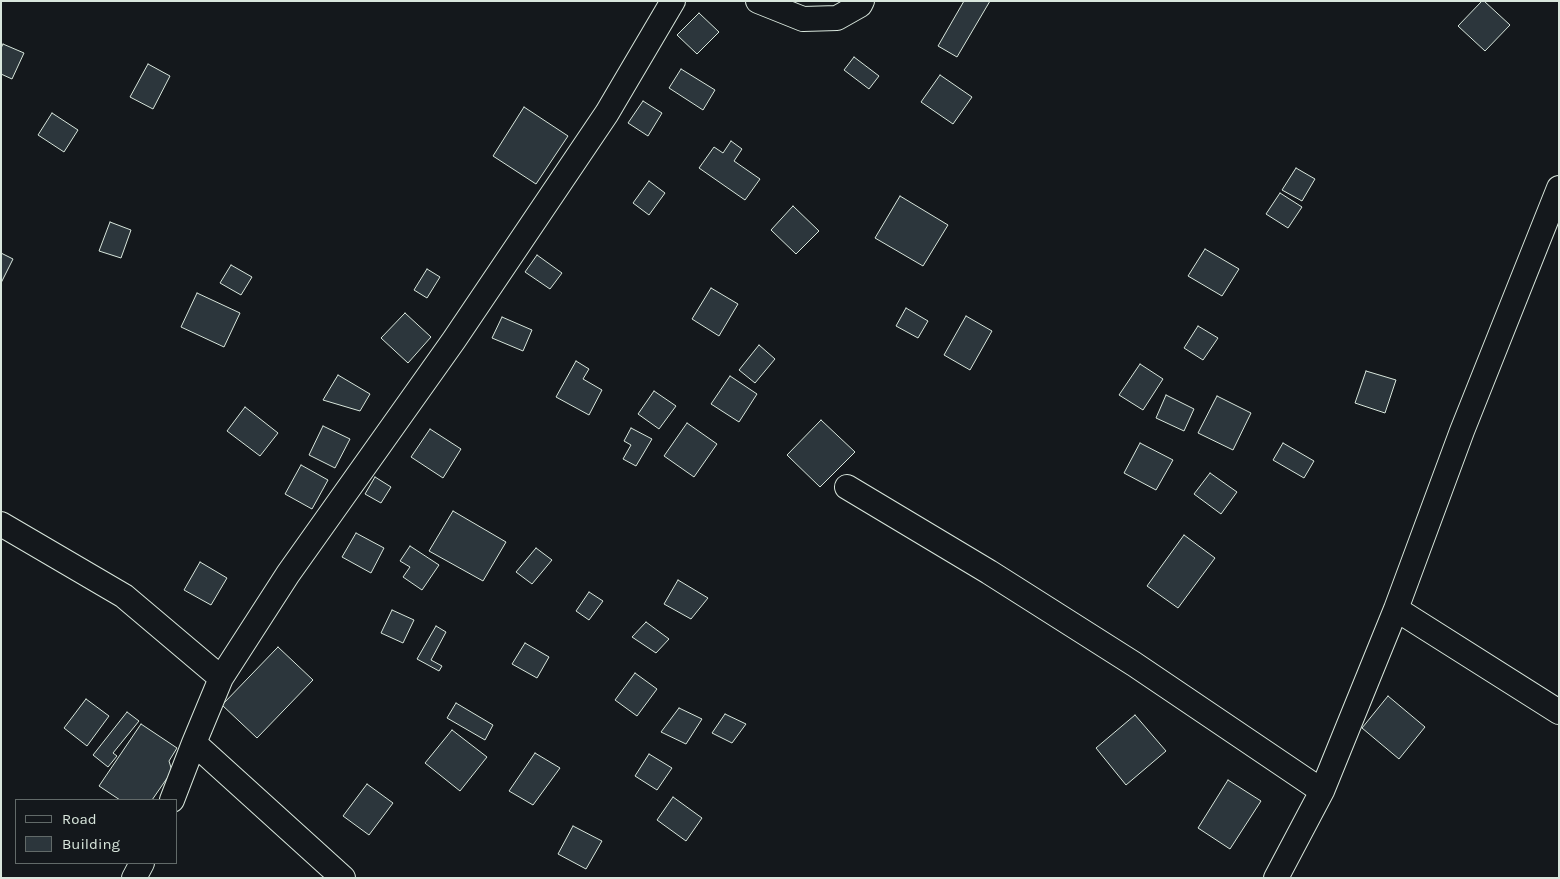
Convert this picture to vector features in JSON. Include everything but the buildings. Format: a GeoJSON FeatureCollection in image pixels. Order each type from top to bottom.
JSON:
{"type":"FeatureCollection","features":[{"type":"Feature","properties":{"kind":"street"},"geometry":{"type":"LineString","coordinates":[[172,799],[221,678],[288,574],[454,340],[607,113],[673,1]]}},
{"type":"Feature","properties":{"kind":"street"},"geometry":{"type":"LineString","coordinates":[[758,1],[803,19],[837,18],[860,5],[862,1]]}},
{"type":"Feature","properties":{"kind":"street"},"geometry":{"type":"LineString","coordinates":[[1276,878],[1322,791],[1396,609],[1462,431],[1559,188]]}},
{"type":"Feature","properties":{"kind":"street"},"geometry":{"type":"LineString","coordinates":[[847,487],[989,572],[1118,654],[1322,791]]}},
{"type":"Feature","properties":{"kind":"street"},"geometry":{"type":"LineString","coordinates":[[1,524],[124,596],[221,678]]}},
{"type":"Feature","properties":{"kind":"street"},"geometry":{"type":"LineString","coordinates":[[1396,609],[1559,712]]}},
{"type":"Feature","properties":{"kind":"street"},"geometry":{"type":"LineString","coordinates":[[194,743],[343,878]]}},
{"type":"Feature","properties":{"kind":"street"},"geometry":{"type":"LineString","coordinates":[[134,878],[141,864]]}}]}
